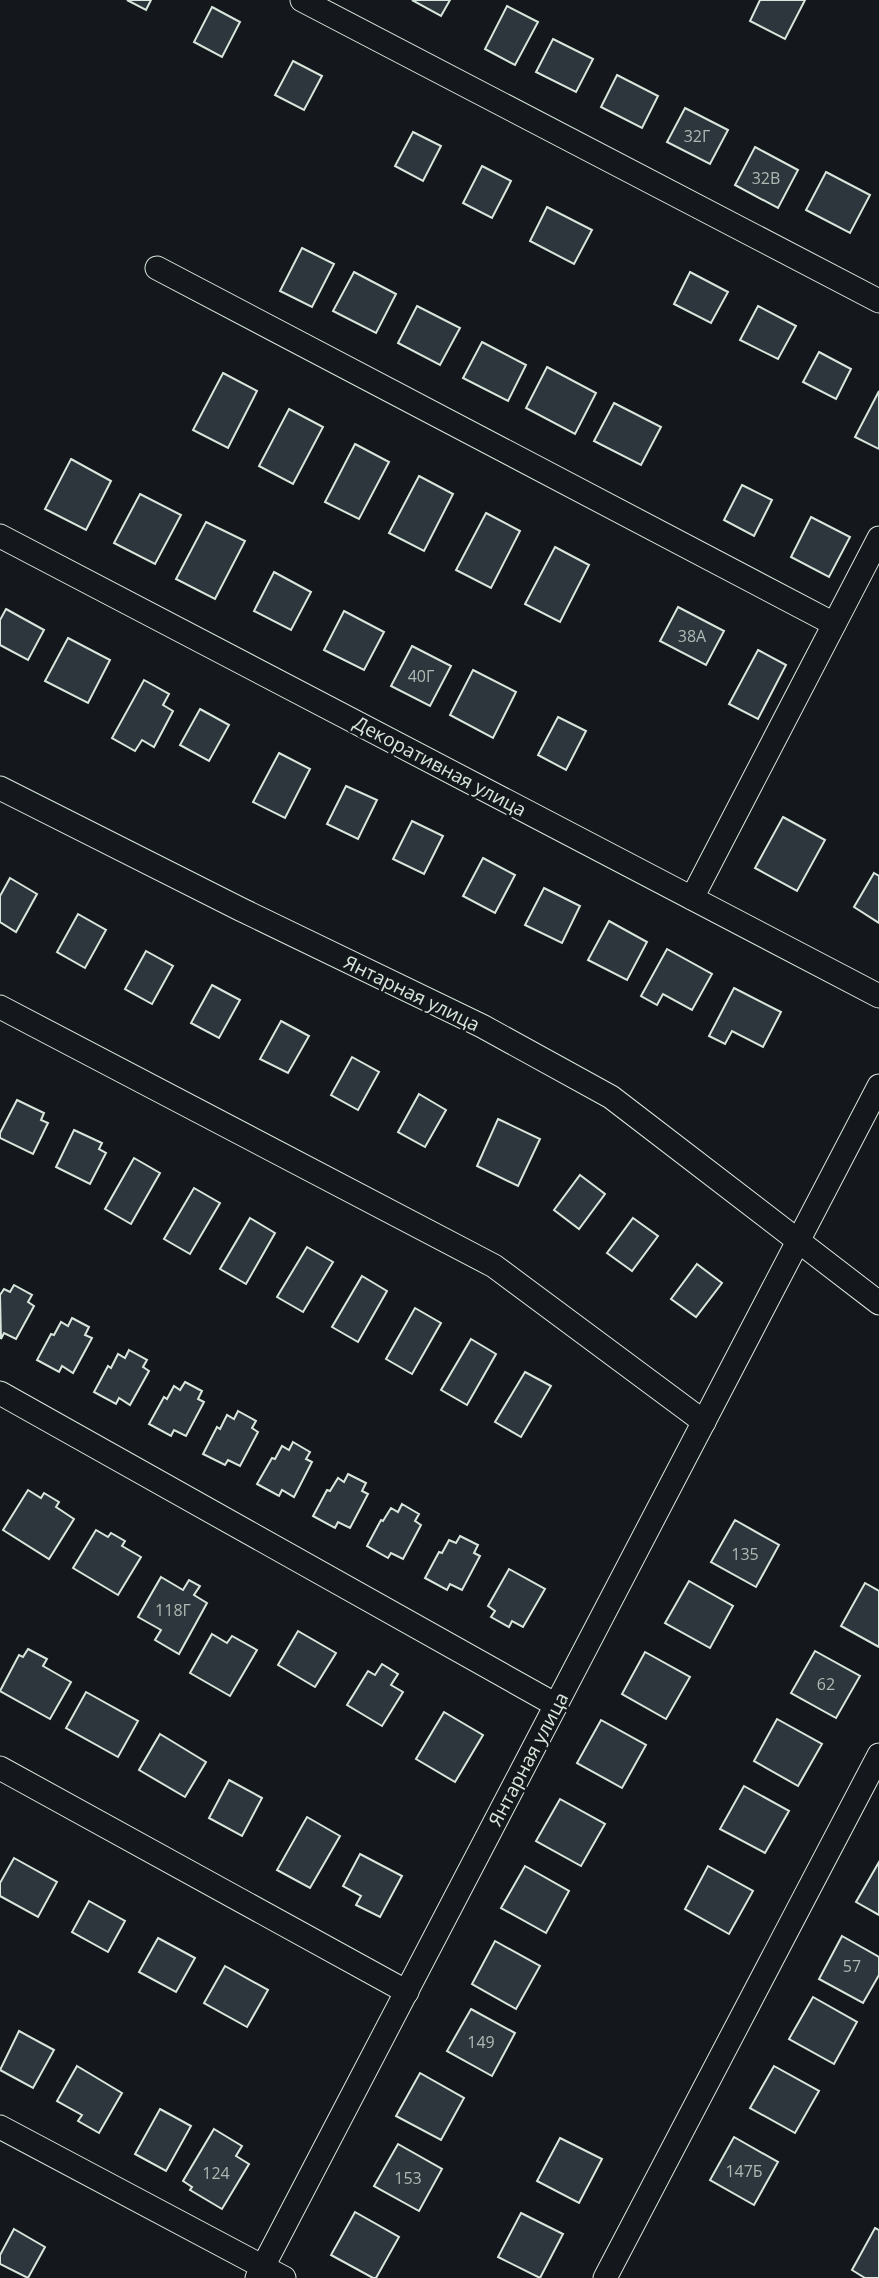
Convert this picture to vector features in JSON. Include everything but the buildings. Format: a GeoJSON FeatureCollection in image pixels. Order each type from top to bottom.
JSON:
{"type":"FeatureCollection","features":[{"type":"Feature","properties":{"kind":"street"},"geometry":{"type":"LineString","coordinates":[[302,0],[879,301]]}},
{"type":"Feature","properties":{"kind":"street"},"geometry":{"type":"LineString","coordinates":[[157,268],[835,624]]}},
{"type":"Feature","properties":{"kind":"street","name":"Декоративная улица"},"geometry":{"type":"LineString","coordinates":[[0,536],[879,996]]}},
{"type":"Feature","properties":{"kind":"street"},"geometry":{"type":"LineString","coordinates":[[692,898],[879,538]]}},
{"type":"Feature","properties":{"kind":"street","name":"Янтарная улица"},"geometry":{"type":"LineString","coordinates":[[0,788],[240,909],[482,1026],[611,1097],[798,1241]]}},
{"type":"Feature","properties":{"kind":"street"},"geometry":{"type":"LineString","coordinates":[[0,1007],[494,1266],[704,1422]]}},
{"type":"Feature","properties":{"kind":"street","name":"Янтарная улица"},"geometry":{"type":"LineString","coordinates":[[260,2272],[879,1086]]}},
{"type":"Feature","properties":{"kind":"street"},"geometry":{"type":"LineString","coordinates":[[798,1241],[879,1303]]}},
{"type":"Feature","properties":{"kind":"street"},"geometry":{"type":"LineString","coordinates":[[0,1393],[556,1705]]}},
{"type":"Feature","properties":{"kind":"street"},"geometry":{"type":"LineString","coordinates":[[605,2278],[879,1755]]}},
{"type":"Feature","properties":{"kind":"street"},"geometry":{"type":"LineString","coordinates":[[0,1768],[407,1992]]}},
{"type":"Feature","properties":{"kind":"street"},"geometry":{"type":"LineString","coordinates":[[0,2127],[260,2272],[284,2278]]}}]}
